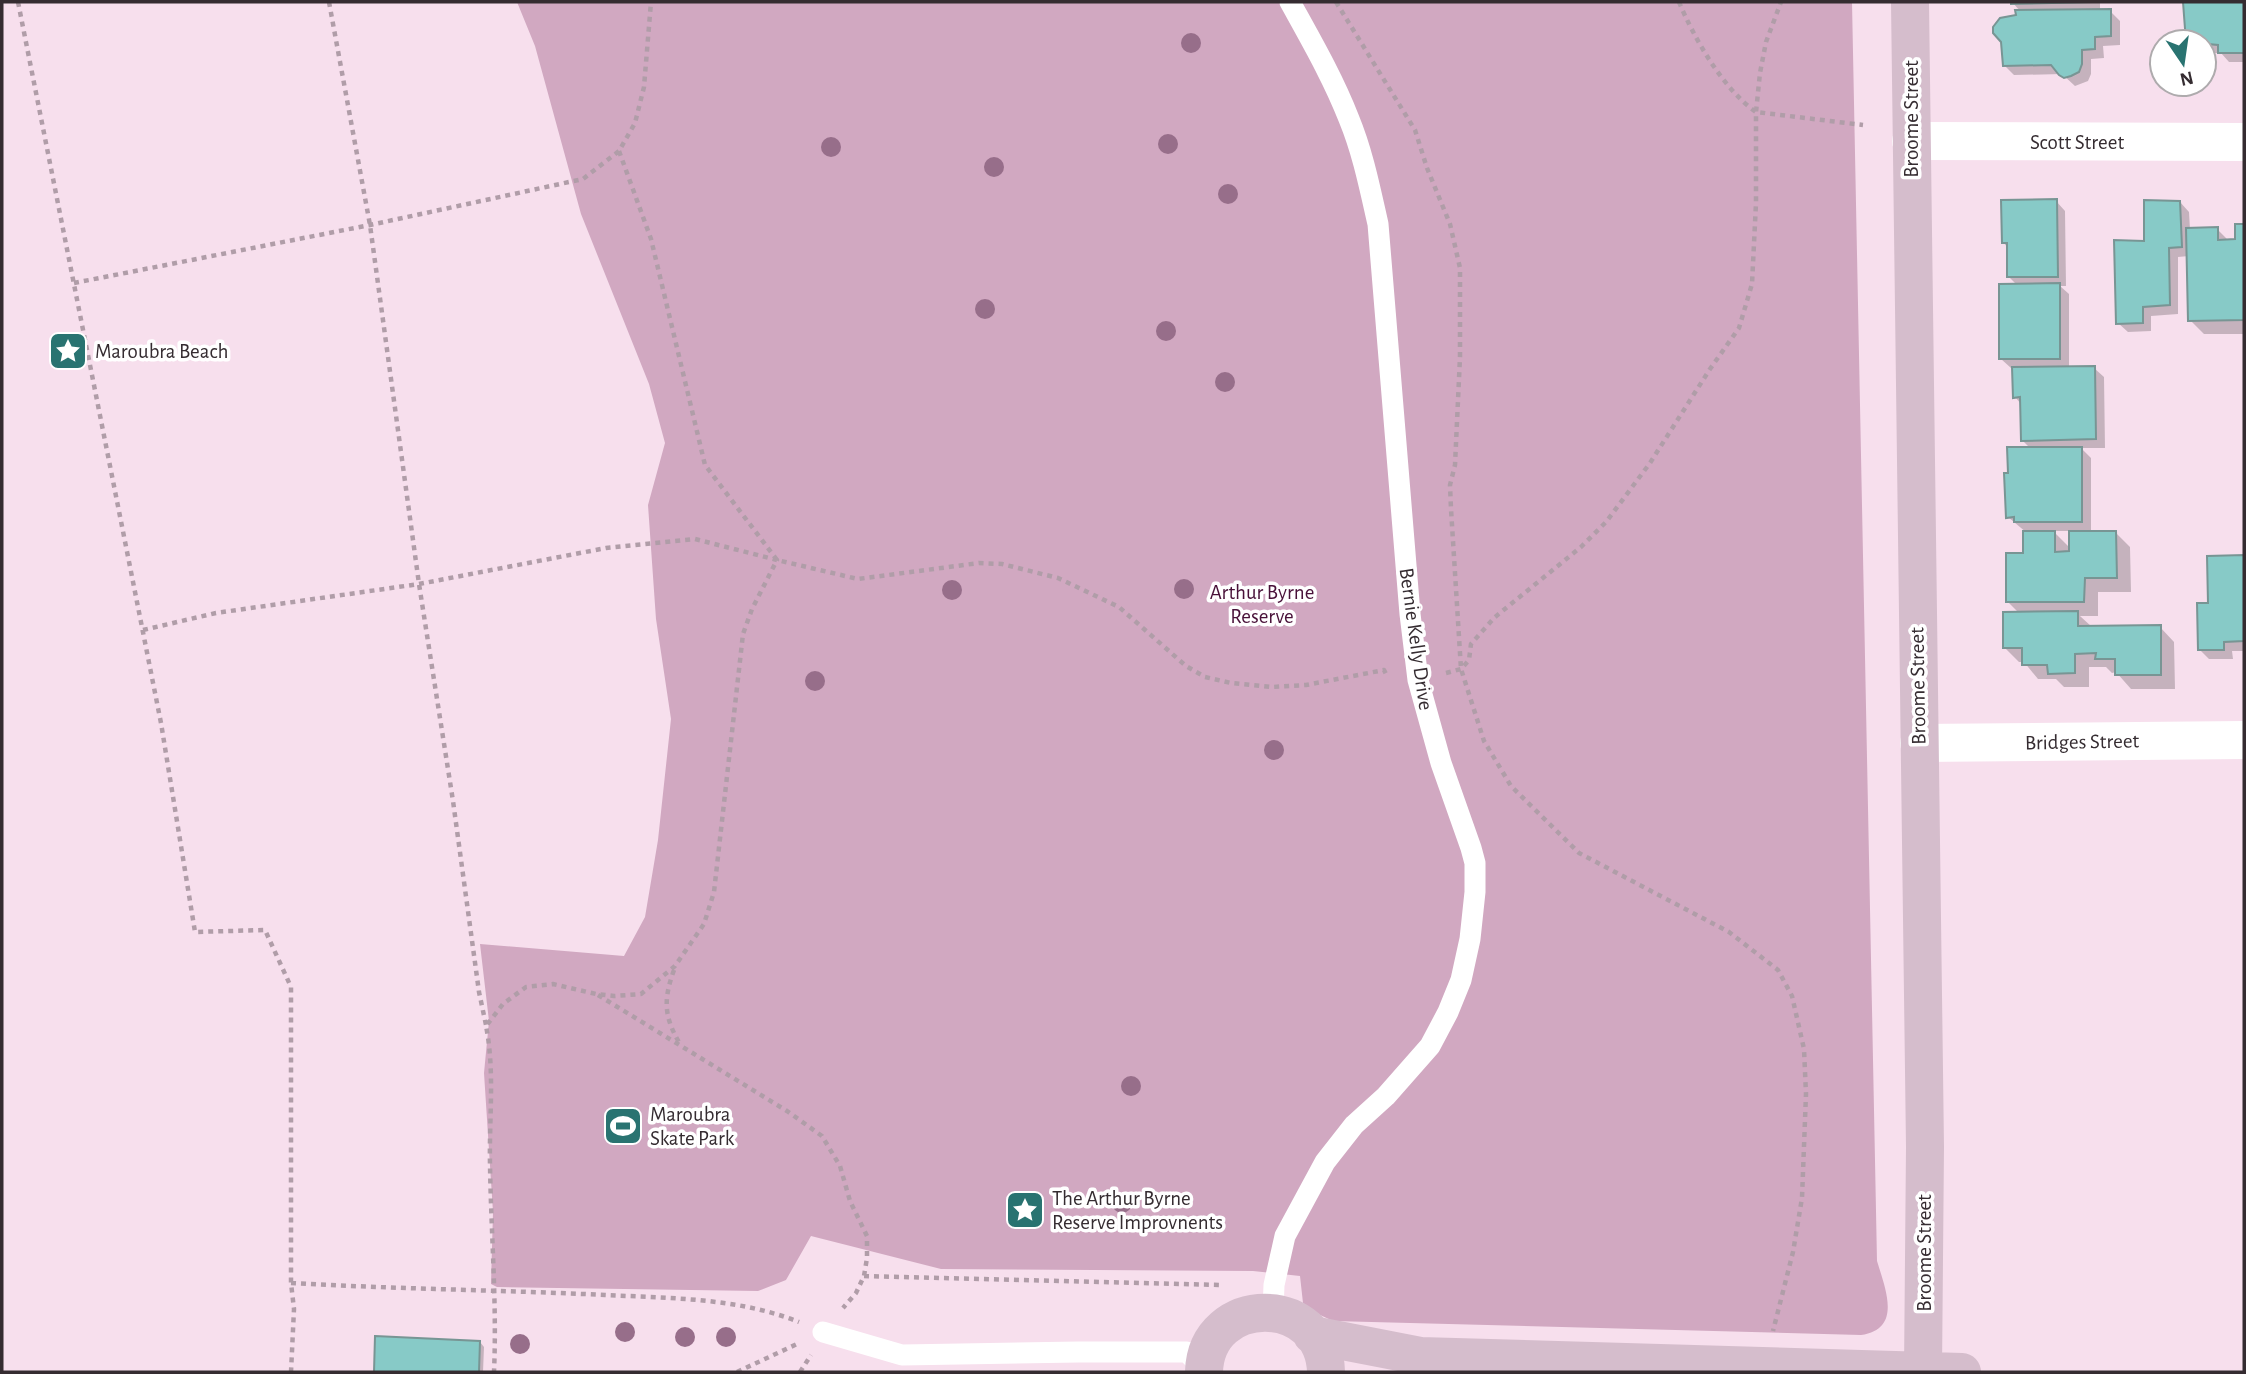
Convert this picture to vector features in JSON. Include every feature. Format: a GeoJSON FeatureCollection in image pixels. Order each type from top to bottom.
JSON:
{"type":"FeatureCollection","features":[{"type":"Feature","properties":{"kind":"street","name":"Broome Street"},"geometry":{"type":"LineString","coordinates":[[1910,2],[1925,1147],[1923,1371]]}},
{"type":"Feature","properties":{"kind":"street","name":"Scott Street"},"geometry":{"type":"LineString","coordinates":[[1911,141],[2244,142]]}},
{"type":"Feature","properties":{"kind":"street","name":"Bridges Street"},"geometry":{"type":"LineString","coordinates":[[1919,743],[2244,740]]}},
{"type":"Feature","properties":{"kind":"street"},"geometry":{"type":"LineString","coordinates":[[1204,1370],[1208,1351],[1216,1335],[1230,1323],[1246,1314],[1273,1312],[1299,1321],[1312,1335],[1322,1351],[1326,1372]]}},
{"type":"Feature","properties":{"kind":"street"},"geometry":{"type":"LineString","coordinates":[[1312,1335],[1420,1356],[1962,1372]]}},
{"type":"Feature","properties":{"kind":"street"},"geometry":{"type":"LineString","coordinates":[[1370,1372],[1420,1356]]}},
{"type":"Feature","properties":{"kind":"lane","name":"Bernie Kelly Drive"},"geometry":{"type":"LineString","coordinates":[[1273,1312],[1274,1285],[1285,1236],[1325,1162],[1354,1125],[1386,1096],[1430,1045],[1448,1012],[1464,966],[1475,892],[1475,863],[1471,848],[1441,763],[1418,680],[1410,614],[1378,225],[1368,178],[1350,120],[1320,55],[1290,2]]}},
{"type":"Feature","properties":{"kind":"lane"},"geometry":{"type":"LineString","coordinates":[[823,1332],[902,1355],[1187,1352],[1204,1370]]}},
{"type":"Feature","properties":{"kind":"path"},"geometry":{"type":"LineString","coordinates":[[18,2],[161,723],[195,932],[265,930],[291,987],[291,1283],[294,1309],[291,1372]]}},
{"type":"Feature","properties":{"kind":"path"},"geometry":{"type":"LineString","coordinates":[[329,2],[370,225],[419,584],[479,992],[491,1050],[490,1171],[496,1326],[494,1372]]}},
{"type":"Feature","properties":{"kind":"path"},"geometry":{"type":"LineString","coordinates":[[74,283],[370,225],[583,179],[619,151],[635,122],[644,87],[651,2]]}},
{"type":"Feature","properties":{"kind":"path"},"geometry":{"type":"LineString","coordinates":[[1336,2],[1415,130],[1450,224],[1460,268],[1461,357],[1455,466],[1450,485],[1451,509],[1461,669],[1484,741],[1511,786],[1579,853],[1729,932],[1778,970],[1792,996],[1804,1049],[1807,1094],[1802,1198],[1781,1305],[1763,1365]]}},
{"type":"Feature","properties":{"kind":"path"},"geometry":{"type":"LineString","coordinates":[[1679,2],[1701,45],[1729,87],[1743,103],[1756,112],[1863,125]]}},
{"type":"Feature","properties":{"kind":"path"},"geometry":{"type":"LineString","coordinates":[[619,151],[651,239],[705,465],[777,559]]}},
{"type":"Feature","properties":{"kind":"path"},"geometry":{"type":"LineString","coordinates":[[143,630],[216,613],[419,584],[606,548],[695,539],[777,559]]}},
{"type":"Feature","properties":{"kind":"path"},"geometry":{"type":"LineString","coordinates":[[486,1026],[503,1004],[526,987],[553,984],[596,994],[641,994],[675,966],[704,924],[714,892],[743,634],[751,610],[777,559]]}},
{"type":"Feature","properties":{"kind":"path"},"geometry":{"type":"LineString","coordinates":[[675,966],[665,1007],[671,1028],[681,1045]]}},
{"type":"Feature","properties":{"kind":"path"},"geometry":{"type":"LineString","coordinates":[[596,994],[787,1111],[822,1136],[840,1166],[850,1201],[867,1236],[864,1276],[856,1293],[823,1332],[737,1372]]}},
{"type":"Feature","properties":{"kind":"path"},"geometry":{"type":"LineString","coordinates":[[864,1276],[1227,1285]]}},
{"type":"Feature","properties":{"kind":"path"},"geometry":{"type":"LineString","coordinates":[[291,1283],[417,1290],[494,1289],[693,1300],[774,1312],[823,1332]]}},
{"type":"Feature","properties":{"kind":"green space","name":"Arthur Byrne Reserve"},"geometry":{"type":"Polygon","coordinates":[[[517,2],[1852,2],[1877,1261],[1888,1306],[1882,1325],[1861,1335],[1333,1321],[1303,1303],[1300,1276],[1253,1271],[941,1269],[811,1236],[786,1280],[758,1291],[497,1287],[491,1284],[493,1212],[484,1073],[489,1021],[480,944],[624,956],[645,917],[658,840],[671,719],[656,619],[648,505],[665,443],[649,384],[581,214],[535,46],[517,2]]]}},
{"type":"Feature","properties":{"kind":"building"},"geometry":{"type":"Polygon","coordinates":[[[2011,2],[2092,2],[2011,4],[2011,2]]]}},
{"type":"Feature","properties":{"kind":"building"},"geometry":{"type":"Polygon","coordinates":[[[2183,2],[2244,2],[2244,53],[2218,53],[2218,28],[2185,28],[2183,2]]]}},
{"type":"Feature","properties":{"kind":"building"},"geometry":{"type":"Polygon","coordinates":[[[2111,9],[2111,36],[2095,37],[2095,49],[2082,50],[2079,72],[2064,78],[2051,65],[2003,66],[2001,42],[1993,33],[1993,27],[2000,18],[2016,15],[2015,10],[2111,9]]]}},
{"type":"Feature","properties":{"kind":"building"},"geometry":{"type":"Polygon","coordinates":[[[2057,199],[2058,277],[2007,277],[2007,243],[2002,243],[2001,200],[2057,199]]]}},
{"type":"Feature","properties":{"kind":"building"},"geometry":{"type":"Polygon","coordinates":[[[2144,200],[2180,201],[2182,247],[2169,248],[2170,305],[2143,307],[2143,323],[2116,324],[2114,240],[2144,241],[2144,200]]]}},
{"type":"Feature","properties":{"kind":"building"},"geometry":{"type":"Polygon","coordinates":[[[2235,224],[2244,224],[2244,320],[2188,321],[2186,228],[2218,227],[2218,240],[2235,239],[2235,224]]]}},
{"type":"Feature","properties":{"kind":"building"},"geometry":{"type":"Polygon","coordinates":[[[2060,283],[2060,359],[1999,359],[1999,284],[2060,283]]]}},
{"type":"Feature","properties":{"kind":"building"},"geometry":{"type":"Polygon","coordinates":[[[2095,366],[2096,439],[2021,441],[2020,397],[2013,398],[2012,367],[2095,366]]]}},
{"type":"Feature","properties":{"kind":"building"},"geometry":{"type":"Polygon","coordinates":[[[2007,447],[2082,447],[2082,522],[2014,522],[2014,517],[2006,518],[2004,473],[2008,473],[2007,447]]]}},
{"type":"Feature","properties":{"kind":"building"},"geometry":{"type":"Polygon","coordinates":[[[2023,531],[2055,531],[2055,552],[2069,551],[2069,531],[2116,531],[2117,578],[2085,578],[2084,602],[2006,602],[2006,553],[2023,553],[2023,531]]]}},
{"type":"Feature","properties":{"kind":"building"},"geometry":{"type":"Polygon","coordinates":[[[2244,555],[2244,641],[2224,642],[2224,650],[2198,650],[2197,603],[2208,603],[2207,556],[2244,555]]]}},
{"type":"Feature","properties":{"kind":"building"},"geometry":{"type":"Polygon","coordinates":[[[2078,611],[2078,626],[2161,625],[2161,675],[2115,675],[2115,659],[2095,659],[2096,653],[2075,654],[2075,673],[2048,674],[2047,665],[2022,665],[2022,648],[2003,648],[2003,612],[2078,611]]]}},
{"type":"Feature","properties":{"kind":"building"},"geometry":{"type":"Polygon","coordinates":[[[375,1336],[480,1341],[479,1372],[374,1372],[375,1336]]]}},
{"type":"Feature","properties":{"kind":"place","name":"Maroubra Beach"},"geometry":{"type":"Point","coordinates":[68,351]}},
{"type":"Feature","properties":{"kind":"place","name":"Maroubra Skate Park"},"geometry":{"type":"Point","coordinates":[623,1126]}},
{"type":"Feature","properties":{"kind":"place","name":"The Arthur Byrne Reserve Improvnents"},"geometry":{"type":"Point","coordinates":[1025,1210]}}]}
